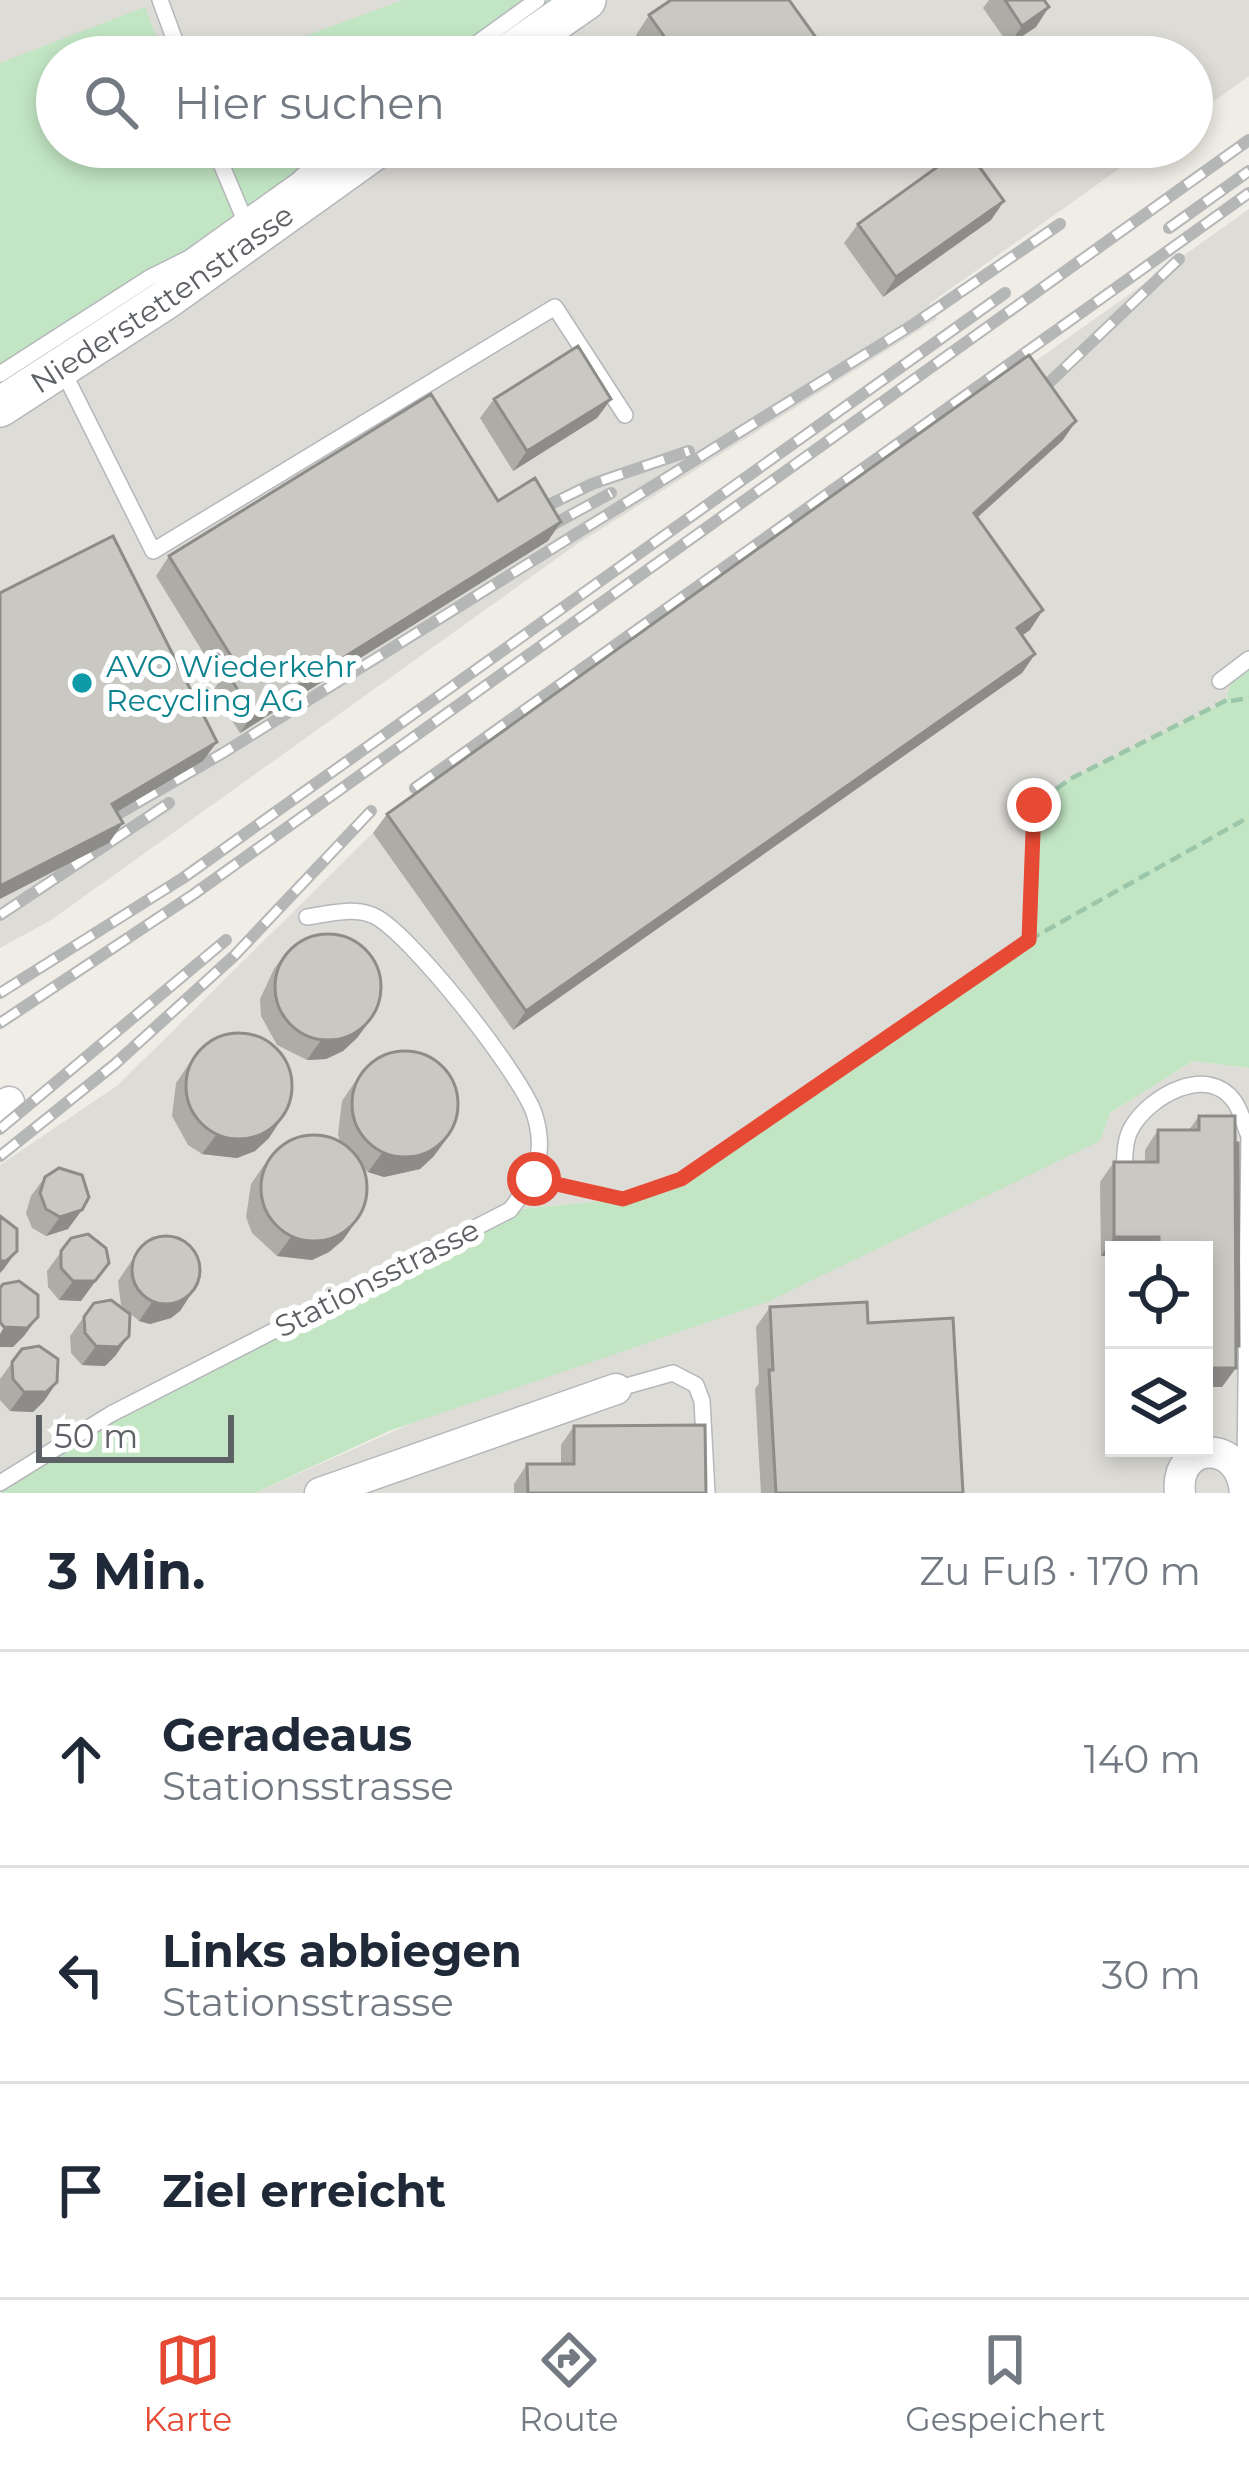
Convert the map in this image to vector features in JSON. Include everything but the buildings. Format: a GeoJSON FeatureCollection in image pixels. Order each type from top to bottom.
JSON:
{"type":"FeatureCollection","features":[{"type":"Feature","properties":{"kind":"street"},"geometry":{"type":"LineString","coordinates":[[534,36],[586,0]]}},
{"type":"Feature","properties":{"kind":"street","name":"Niederstettenstrasse"},"geometry":{"type":"LineString","coordinates":[[0,407],[62,369],[249,227],[345,168]]}},
{"type":"Feature","properties":{"kind":"street"},"geometry":{"type":"LineString","coordinates":[[320,1493],[616,1389]]}},
{"type":"Feature","properties":{"kind":"street"},"geometry":{"type":"LineString","coordinates":[[1180,1493],[1181,1467],[1205,1453],[1227,1455],[1238,1463],[1245,1486]]}},
{"type":"Feature","properties":{"kind":"lane"},"geometry":{"type":"LineString","coordinates":[[160,0],[173,36]]}},
{"type":"Feature","properties":{"kind":"lane"},"geometry":{"type":"LineString","coordinates":[[487,36],[537,0]]}},
{"type":"Feature","properties":{"kind":"lane"},"geometry":{"type":"LineString","coordinates":[[223,168],[249,227]]}},
{"type":"Feature","properties":{"kind":"lane"},"geometry":{"type":"LineString","coordinates":[[0,374],[149,278],[249,227],[311,168]]}},
{"type":"Feature","properties":{"kind":"lane"},"geometry":{"type":"LineString","coordinates":[[62,369],[153,551],[555,307],[625,415]]}},
{"type":"Feature","properties":{"kind":"lane"},"geometry":{"type":"LineString","coordinates":[[1226,676],[1249,659]]}},
{"type":"Feature","properties":{"kind":"lane"},"geometry":{"type":"LineString","coordinates":[[308,917],[342,911],[372,915],[406,938],[519,1082],[536,1116],[540,1148],[534,1179]]}},
{"type":"Feature","properties":{"kind":"lane"},"geometry":{"type":"LineString","coordinates":[[1124,1172],[1129,1131],[1179,1088],[1201,1084],[1219,1088],[1234,1101],[1249,1136],[1245,1486]]}},
{"type":"Feature","properties":{"kind":"lane","name":"Stationsstrasse"},"geometry":{"type":"LineString","coordinates":[[0,1483],[112,1414],[510,1210],[534,1179]]}},
{"type":"Feature","properties":{"kind":"lane"},"geometry":{"type":"LineString","coordinates":[[616,1389],[674,1373],[696,1385],[702,1402],[707,1493]]}},
{"type":"Feature","properties":{"kind":"path"},"geometry":{"type":"LineString","coordinates":[[1226,676],[1226,702]]}},
{"type":"Feature","properties":{"kind":"path"},"geometry":{"type":"LineString","coordinates":[[1029,940],[1034,805],[1070,779],[1226,702],[1249,698]]}},
{"type":"Feature","properties":{"kind":"path"},"geometry":{"type":"LineString","coordinates":[[534,1179],[623,1199],[681,1179],[1029,940],[1249,817]]}},
{"type":"Feature","properties":{"kind":"shaded area"},"geometry":{"type":"Polygon","coordinates":[[[0,0],[1249,0],[1249,76],[1213,102],[1213,36],[36,36],[36,168],[1120,168],[929,304],[937,319],[577,544],[51,920],[0,948],[0,0]]]}},
{"type":"Feature","properties":{"kind":"shaded area"},"geometry":{"type":"Polygon","coordinates":[[[1249,209],[1249,659],[1233,671],[1226,702],[1071,779],[1035,805],[1029,940],[681,1179],[623,1199],[510,1210],[0,1483],[0,1165],[118,1085],[373,833],[1249,209]]]}},
{"type":"Feature","properties":{"kind":"shaded area"},"geometry":{"type":"Polygon","coordinates":[[[1193,1061],[1249,1068],[1249,1493],[255,1493],[1110,1113],[1193,1061]]]}},
{"type":"Feature","properties":{"kind":"green space"},"geometry":{"type":"Polygon","coordinates":[[[403,0],[569,0],[528,36],[305,36],[403,0]]]}},
{"type":"Feature","properties":{"kind":"green space"},"geometry":{"type":"Polygon","coordinates":[[[145,7],[156,36],[70,36],[145,7]]]}},
{"type":"Feature","properties":{"kind":"green space"},"geometry":{"type":"Polygon","coordinates":[[[36,49],[36,168],[348,168],[0,407],[0,63],[36,49]]]}},
{"type":"Feature","properties":{"kind":"green space"},"geometry":{"type":"Polygon","coordinates":[[[1249,659],[1249,1068],[1193,1061],[1110,1113],[1100,1141],[767,1302],[389,1431],[255,1493],[0,1493],[120,1413],[521,1209],[623,1199],[681,1179],[1029,940],[1034,805],[1070,779],[1226,702],[1233,671],[1249,659]]]}},
{"type":"Feature","properties":{"kind":"railway"},"geometry":{"type":"LineString","coordinates":[[1213,166],[1249,140]]}},
{"type":"Feature","properties":{"kind":"railway"},"geometry":{"type":"LineString","coordinates":[[0,1023],[194,894],[1210,168]]}},
{"type":"Feature","properties":{"kind":"railway"},"geometry":{"type":"LineString","coordinates":[[1169,228],[1249,171]]}},
{"type":"Feature","properties":{"kind":"railway"},"geometry":{"type":"LineString","coordinates":[[415,788],[1249,193]]}},
{"type":"Feature","properties":{"kind":"railway"},"geometry":{"type":"LineString","coordinates":[[99,825],[914,324],[1060,224]]}},
{"type":"Feature","properties":{"kind":"railway"},"geometry":{"type":"LineString","coordinates":[[1033,398],[1179,259]]}},
{"type":"Feature","properties":{"kind":"railway"},"geometry":{"type":"LineString","coordinates":[[0,993],[183,878],[1005,293]]}},
{"type":"Feature","properties":{"kind":"railway"},"geometry":{"type":"LineString","coordinates":[[522,518],[592,484],[689,451]]}},
{"type":"Feature","properties":{"kind":"railway"},"geometry":{"type":"LineString","coordinates":[[532,536],[611,493]]}},
{"type":"Feature","properties":{"kind":"railway"},"geometry":{"type":"LineString","coordinates":[[0,915],[169,803]]}},
{"type":"Feature","properties":{"kind":"railway"},"geometry":{"type":"LineString","coordinates":[[0,1156],[115,1064],[234,956],[371,811]]}},
{"type":"Feature","properties":{"kind":"railway"},"geometry":{"type":"LineString","coordinates":[[0,1129],[226,940]]}},
{"type":"Feature","properties":{"kind":"place","name":"AVO Wiederkehr Recycling AG"},"geometry":{"type":"Point","coordinates":[82,683]}},
{"type":"Feature","properties":{"kind":"route"},"geometry":{"type":"LineString","coordinates":[[534,1179],[623,1199],[681,1179],[1029,940],[1034,805]]}}]}
